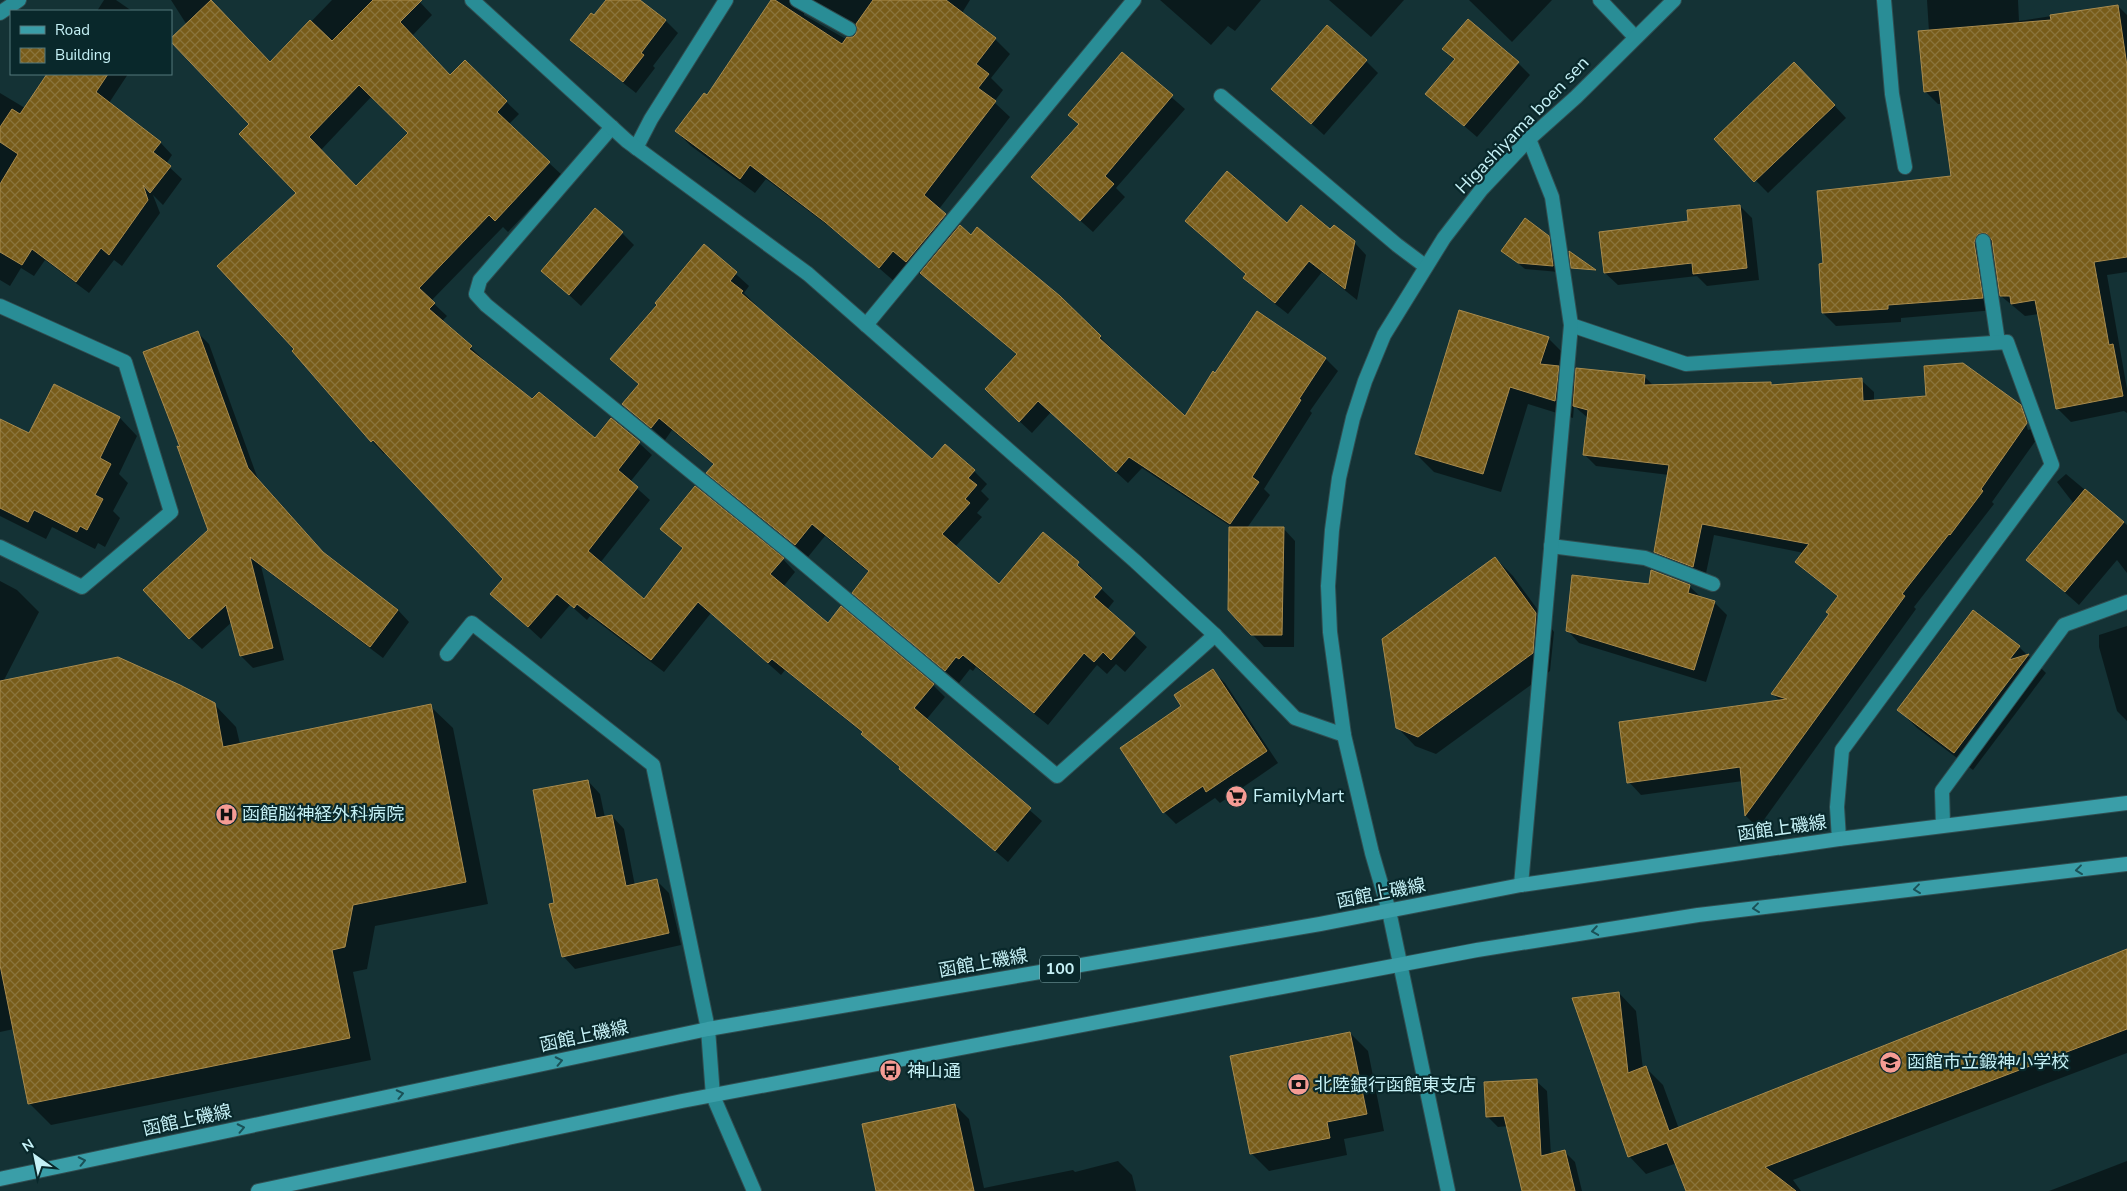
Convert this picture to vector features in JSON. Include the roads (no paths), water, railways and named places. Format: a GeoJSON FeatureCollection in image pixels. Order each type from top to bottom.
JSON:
{"type":"FeatureCollection","features":[{"type":"Feature","properties":{"kind":"main road","name":"函館上磯線"},"geometry":{"type":"LineString","coordinates":[[0,1179],[708,1030],[1389,912],[1522,885],[1839,839],[2127,803]]}},
{"type":"Feature","properties":{"kind":"main road"},"geometry":{"type":"LineString","coordinates":[[258,1191],[713,1096],[1400,964],[1698,915],[2127,864]]}},
{"type":"Feature","properties":{"kind":"street"},"geometry":{"type":"LineString","coordinates":[[0,13],[19,0]]}},
{"type":"Feature","properties":{"kind":"street"},"geometry":{"type":"LineString","coordinates":[[472,0],[636,148],[808,274],[1135,561],[1215,635],[1296,718],[1344,735]]}},
{"type":"Feature","properties":{"kind":"street"},"geometry":{"type":"LineString","coordinates":[[636,148],[651,119],[726,0]]}},
{"type":"Feature","properties":{"kind":"street"},"geometry":{"type":"LineString","coordinates":[[797,0],[849,29]]}},
{"type":"Feature","properties":{"kind":"street"},"geometry":{"type":"LineString","coordinates":[[866,325],[1134,0]]}},
{"type":"Feature","properties":{"kind":"street"},"geometry":{"type":"LineString","coordinates":[[1600,0],[1635,37]]}},
{"type":"Feature","properties":{"kind":"street","name":"Higashiyama boen sen"},"geometry":{"type":"LineString","coordinates":[[1448,1191],[1389,912],[1372,853],[1344,735],[1330,632],[1328,586],[1332,530],[1339,478],[1353,418],[1365,381],[1384,335],[1444,238],[1481,190],[1529,139],[1576,97],[1674,0]]}},
{"type":"Feature","properties":{"kind":"street"},"geometry":{"type":"LineString","coordinates":[[1884,0],[1892,94],[1905,167]]}},
{"type":"Feature","properties":{"kind":"street"},"geometry":{"type":"LineString","coordinates":[[1221,96],[1397,245],[1426,266]]}},
{"type":"Feature","properties":{"kind":"street"},"geometry":{"type":"LineString","coordinates":[[612,127],[480,280],[476,294],[486,305],[791,553],[1057,776],[1215,635]]}},
{"type":"Feature","properties":{"kind":"street"},"geometry":{"type":"LineString","coordinates":[[1522,885],[1571,326],[1552,197],[1529,139]]}},
{"type":"Feature","properties":{"kind":"street"},"geometry":{"type":"LineString","coordinates":[[1984,241],[1998,342]]}},
{"type":"Feature","properties":{"kind":"street"},"geometry":{"type":"LineString","coordinates":[[0,306],[125,362],[171,512],[82,587],[0,547]]}},
{"type":"Feature","properties":{"kind":"street"},"geometry":{"type":"LineString","coordinates":[[1571,326],[1686,364],[2007,342],[2052,465],[1842,750],[1837,807],[1839,839]]}},
{"type":"Feature","properties":{"kind":"street"},"geometry":{"type":"LineString","coordinates":[[1551,546],[1645,558],[1713,584]]}},
{"type":"Feature","properties":{"kind":"street"},"geometry":{"type":"LineString","coordinates":[[1943,825],[1942,791],[2064,625],[2127,602]]}},
{"type":"Feature","properties":{"kind":"street"},"geometry":{"type":"LineString","coordinates":[[447,654],[472,623],[653,765],[708,1030],[713,1096],[754,1191]]}},
{"type":"Feature","properties":{"kind":"place","name":"FamilyMart"},"geometry":{"type":"Point","coordinates":[1237,796]}},
{"type":"Feature","properties":{"kind":"place","name":"函館脳神経外科病院"},"geometry":{"type":"Point","coordinates":[226,814]}},
{"type":"Feature","properties":{"kind":"place","name":"函館市立鍛神小学校"},"geometry":{"type":"Point","coordinates":[1891,1062]}},
{"type":"Feature","properties":{"kind":"place","name":"神山通"},"geometry":{"type":"Point","coordinates":[891,1071]}},
{"type":"Feature","properties":{"kind":"place","name":"北陸銀行函館東支店"},"geometry":{"type":"Point","coordinates":[1298,1085]}}]}
